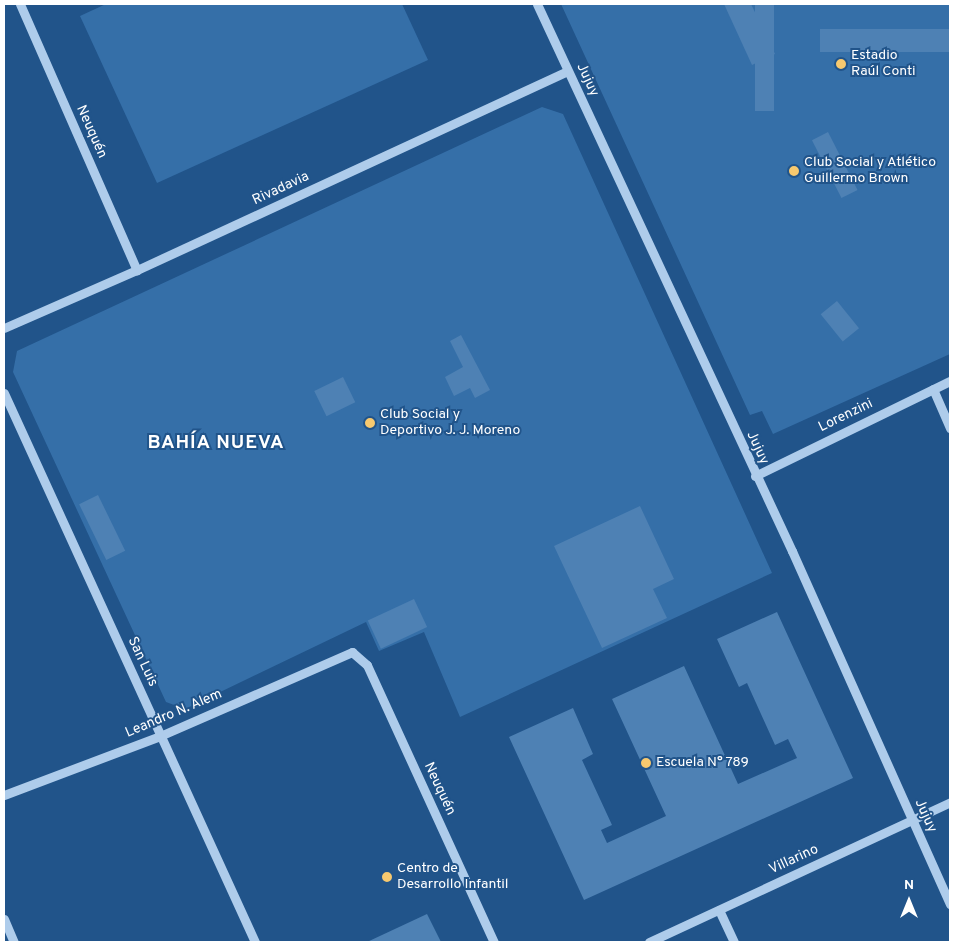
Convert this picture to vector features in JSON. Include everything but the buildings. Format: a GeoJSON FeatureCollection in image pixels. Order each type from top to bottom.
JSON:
{"type":"FeatureCollection","features":[{"type":"Feature","properties":{"kind":"street","name":"Neuquén"},"geometry":{"type":"LineString","coordinates":[[20,4],[137,270]]}},
{"type":"Feature","properties":{"kind":"street","name":"Jujuy"},"geometry":{"type":"LineString","coordinates":[[537,4],[755,476],[792,551],[950,904]]}},
{"type":"Feature","properties":{"kind":"street","name":"Rivadavia"},"geometry":{"type":"LineString","coordinates":[[4,328],[137,270],[568,71]]}},
{"type":"Feature","properties":{"kind":"street","name":"Lorenzini"},"geometry":{"type":"LineString","coordinates":[[755,476],[950,381]]}},
{"type":"Feature","properties":{"kind":"street"},"geometry":{"type":"LineString","coordinates":[[933,389],[950,428]]}},
{"type":"Feature","properties":{"kind":"street","name":"San Luis"},"geometry":{"type":"LineString","coordinates":[[4,393],[255,942]]}},
{"type":"Feature","properties":{"kind":"street","name":"Neuquén"},"geometry":{"type":"LineString","coordinates":[[352,652],[367,665],[494,942]]}},
{"type":"Feature","properties":{"kind":"street","name":"Leandro N. Alem"},"geometry":{"type":"LineString","coordinates":[[4,796],[160,736],[352,652]]}},
{"type":"Feature","properties":{"kind":"street","name":"Villarino"},"geometry":{"type":"LineString","coordinates":[[649,942],[950,802]]}},
{"type":"Feature","properties":{"kind":"street"},"geometry":{"type":"LineString","coordinates":[[719,910],[734,942]]}},
{"type":"Feature","properties":{"kind":"street"},"geometry":{"type":"LineString","coordinates":[[4,919],[14,942]]}},
{"type":"Feature","properties":{"kind":"shaded area"},"geometry":{"type":"Polygon","coordinates":[[[106,4],[402,4],[428,60],[157,183],[80,16],[106,4]]]}},
{"type":"Feature","properties":{"kind":"shaded area","name":"Club Social y Atlético Guillermo Brown"},"geometry":{"type":"Polygon","coordinates":[[[561,4],[950,4],[950,354],[773,434],[762,411],[750,415],[561,4]]]}},
{"type":"Feature","properties":{"kind":"shaded area","name":"Club Social y Deportivo J. J. Moreno"},"geometry":{"type":"Polygon","coordinates":[[[542,107],[563,114],[772,573],[460,717],[424,632],[379,651],[366,622],[185,709],[166,702],[13,372],[17,351],[542,107]]]}},
{"type":"Feature","properties":{"kind":"place","name":"Estadio Raúl Conti"},"geometry":{"type":"Point","coordinates":[841,64]}},
{"type":"Feature","properties":{"kind":"place","name":"Club Social y Atlético Guillermo Brown"},"geometry":{"type":"Point","coordinates":[794,171]}},
{"type":"Feature","properties":{"kind":"place","name":"Club Social y Deportivo J. J. Moreno"},"geometry":{"type":"Point","coordinates":[370,423]}},
{"type":"Feature","properties":{"kind":"place","name":"Escuela N° 789"},"geometry":{"type":"Point","coordinates":[646,763]}},
{"type":"Feature","properties":{"kind":"place","name":"Centro de Desarrollo Infantil"},"geometry":{"type":"Point","coordinates":[387,877]}},
{"type":"Feature","properties":{"kind":"district","name":"BAHÍA NUEVA"},"geometry":{"type":"Point","coordinates":[216,444]}}]}
